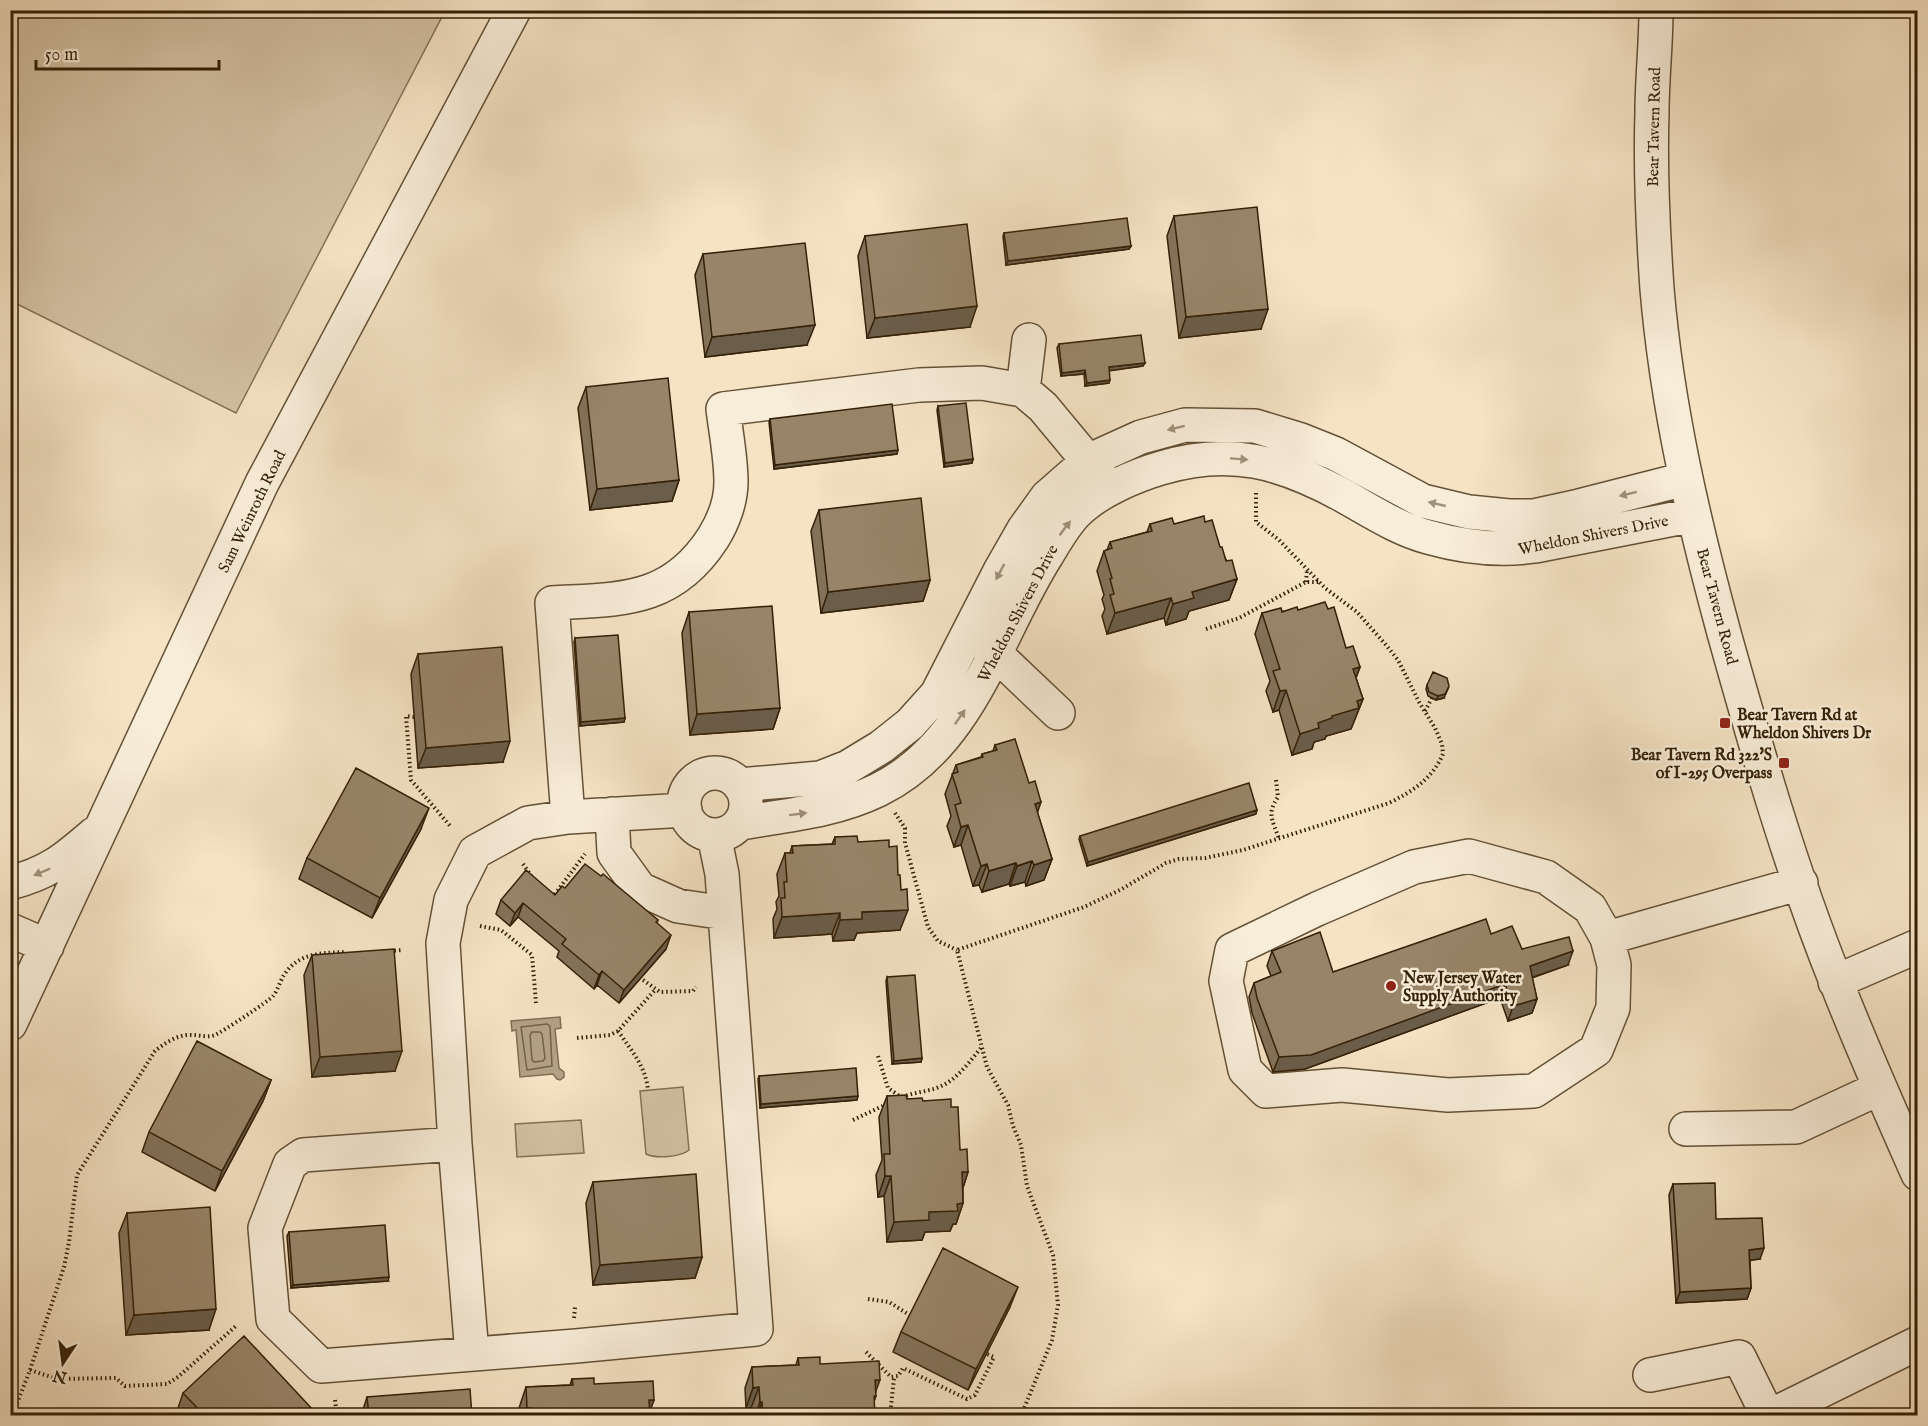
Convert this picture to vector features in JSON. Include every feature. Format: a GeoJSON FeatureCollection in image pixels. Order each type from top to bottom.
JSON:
{"type":"FeatureCollection","features":[{"type":"Feature","properties":{"kind":"street","name":"Sam Weinroth Road"},"geometry":{"type":"LineString","coordinates":[[10,1024],[262,483],[514,10]]}},
{"type":"Feature","properties":{"kind":"street","name":"Bear Tavern Road"},"geometry":{"type":"LineString","coordinates":[[1656,10],[1652,114],[1652,202],[1657,290],[1667,377],[1685,479],[1744,705],[1801,883],[1835,982],[1917,1174]]}},
{"type":"Feature","properties":{"kind":"street"},"geometry":{"type":"LineString","coordinates":[[1023,390],[1029,340]]}},
{"type":"Feature","properties":{"kind":"street"},"geometry":{"type":"LineString","coordinates":[[568,817],[552,603],[624,599],[646,593],[676,579],[704,552],[722,523],[731,484],[723,409],[919,385],[982,383],[1023,390],[1043,407],[1111,488]]}},
{"type":"Feature","properties":{"kind":"street","name":"Wheldon Shivers Drive"},"geometry":{"type":"LineString","coordinates":[[739,785],[820,778],[848,767],[881,747],[910,724],[937,694],[1000,570],[1024,529],[1047,497],[1088,461],[1141,437],[1185,425],[1255,426],[1336,454],[1423,501],[1469,512],[1509,516],[1533,516],[1685,479]]}},
{"type":"Feature","properties":{"kind":"street","name":"Wheldon Shivers Drive"},"geometry":{"type":"LineString","coordinates":[[727,829],[816,812],[844,804],[880,790],[913,768],[945,737],[964,712],[1036,571],[1078,511],[1111,488],[1158,469],[1190,460],[1224,458],[1254,460],[1300,475],[1383,518],[1426,537],[1466,546],[1510,549],[1694,515]]}},
{"type":"Feature","properties":{"kind":"street"},"geometry":{"type":"LineString","coordinates":[[971,631],[1058,713]]}},
{"type":"Feature","properties":{"kind":"street"},"geometry":{"type":"LineString","coordinates":[[712,773],[732,778],[739,785],[745,793],[747,803],[745,813],[727,829],[704,833],[695,828],[685,810],[688,790],[694,782],[712,773]]}},
{"type":"Feature","properties":{"kind":"street"},"geometry":{"type":"LineString","coordinates":[[472,1354],[455,1144],[443,943],[451,900],[475,852],[528,823],[568,817],[685,810]]}},
{"type":"Feature","properties":{"kind":"street"},"geometry":{"type":"LineString","coordinates":[[612,814],[614,853],[640,889],[678,906],[725,913]]}},
{"type":"Feature","properties":{"kind":"street"},"geometry":{"type":"LineString","coordinates":[[10,883],[54,867],[102,827]]}},
{"type":"Feature","properties":{"kind":"street"},"geometry":{"type":"LineString","coordinates":[[455,1144],[303,1155],[290,1164],[265,1228],[273,1319],[321,1366],[756,1329],[722,874],[727,829]]}},
{"type":"Feature","properties":{"kind":"street"},"geometry":{"type":"LineString","coordinates":[[1470,856],[1546,877],[1590,908],[1607,938],[1614,965],[1613,1008],[1596,1050],[1534,1090],[1448,1095],[1342,1084],[1266,1091],[1245,1070],[1226,981],[1232,950],[1317,909],[1414,867],[1470,856]]}},
{"type":"Feature","properties":{"kind":"street"},"geometry":{"type":"LineString","coordinates":[[1607,938],[1801,883]]}},
{"type":"Feature","properties":{"kind":"street"},"geometry":{"type":"LineString","coordinates":[[10,930],[47,945]]}},
{"type":"Feature","properties":{"kind":"street"},"geometry":{"type":"LineString","coordinates":[[1835,982],[1917,946]]}},
{"type":"Feature","properties":{"kind":"street"},"geometry":{"type":"LineString","coordinates":[[1686,1129],[1796,1127],[1880,1088]]}},
{"type":"Feature","properties":{"kind":"street"},"geometry":{"type":"LineString","coordinates":[[1650,1375],[1739,1357],[1769,1416],[1917,1343]]}},
{"type":"Feature","properties":{"kind":"path"},"geometry":{"type":"LineString","coordinates":[[890,805],[905,828],[905,843],[928,927],[938,941],[957,950],[1019,928],[1057,918],[1092,904],[1166,863],[1187,858],[1221,855],[1279,839],[1389,803],[1408,793],[1425,780],[1443,754],[1442,744],[1398,660],[1357,612],[1320,582],[1279,540],[1256,522],[1257,482]]}},
{"type":"Feature","properties":{"kind":"path"},"geometry":{"type":"LineString","coordinates":[[1306,582],[1307,569]]}},
{"type":"Feature","properties":{"kind":"path"},"geometry":{"type":"LineString","coordinates":[[1206,629],[1239,618],[1306,582],[1320,582]]}},
{"type":"Feature","properties":{"kind":"path"},"geometry":{"type":"LineString","coordinates":[[1425,712],[1432,698]]}},
{"type":"Feature","properties":{"kind":"path"},"geometry":{"type":"LineString","coordinates":[[414,717],[406,716],[411,780],[452,827]]}},
{"type":"Feature","properties":{"kind":"path"},"geometry":{"type":"LineString","coordinates":[[1276,780],[1278,797],[1271,806],[1270,812],[1279,839]]}},
{"type":"Feature","properties":{"kind":"path"},"geometry":{"type":"LineString","coordinates":[[550,902],[588,850]]}},
{"type":"Feature","properties":{"kind":"path"},"geometry":{"type":"LineString","coordinates":[[523,864],[533,880]]}},
{"type":"Feature","properties":{"kind":"path"},"geometry":{"type":"LineString","coordinates":[[480,926],[501,930],[532,955],[536,1003]]}},
{"type":"Feature","properties":{"kind":"path"},"geometry":{"type":"LineString","coordinates":[[380,951],[403,950]]}},
{"type":"Feature","properties":{"kind":"path"},"geometry":{"type":"LineString","coordinates":[[957,950],[974,1010],[981,1047],[987,1066],[1008,1105],[1013,1126],[1018,1135],[1027,1186],[1053,1255],[1058,1305],[1052,1340],[1020,1416]]}},
{"type":"Feature","properties":{"kind":"path"},"geometry":{"type":"LineString","coordinates":[[12,1416],[30,1370],[64,1267],[77,1175],[155,1052],[165,1043],[190,1034],[214,1036],[273,996],[284,975],[302,958],[311,954],[357,952]]}},
{"type":"Feature","properties":{"kind":"path"},"geometry":{"type":"LineString","coordinates":[[643,980],[660,992],[693,991],[696,987]]}},
{"type":"Feature","properties":{"kind":"path"},"geometry":{"type":"LineString","coordinates":[[577,1038],[610,1035],[618,1031],[655,990]]}},
{"type":"Feature","properties":{"kind":"path"},"geometry":{"type":"LineString","coordinates":[[618,1031],[643,1070],[648,1090]]}},
{"type":"Feature","properties":{"kind":"path"},"geometry":{"type":"LineString","coordinates":[[853,1120],[902,1097],[938,1088],[948,1083],[981,1047]]}},
{"type":"Feature","properties":{"kind":"path"},"geometry":{"type":"LineString","coordinates":[[878,1056],[888,1088],[902,1097]]}},
{"type":"Feature","properties":{"kind":"path"},"geometry":{"type":"LineString","coordinates":[[868,1299],[889,1302],[911,1316]]}},
{"type":"Feature","properties":{"kind":"path"},"geometry":{"type":"LineString","coordinates":[[30,1370],[57,1379],[116,1378],[125,1386],[166,1384],[178,1377],[236,1326]]}},
{"type":"Feature","properties":{"kind":"path"},"geometry":{"type":"LineString","coordinates":[[866,1352],[888,1375],[898,1376],[903,1368],[962,1397],[971,1398],[975,1395],[994,1357],[987,1354]]}},
{"type":"Feature","properties":{"kind":"path"},"geometry":{"type":"LineString","coordinates":[[890,1416],[894,1377]]}},
{"type":"Feature","properties":{"kind":"path"},"geometry":{"type":"LineString","coordinates":[[335,1400],[337,1416]]}},
{"type":"Feature","properties":{"kind":"shaded area"},"geometry":{"type":"Polygon","coordinates":[[[10,11],[445,11],[236,413],[11,301],[10,11]]]}},
{"type":"Feature","properties":{"kind":"shaded area"},"geometry":{"type":"Polygon","coordinates":[[[683,1087],[689,1150],[668,1156],[646,1154],[640,1091],[683,1087]]]}},
{"type":"Feature","properties":{"kind":"shaded area"},"geometry":{"type":"Polygon","coordinates":[[[581,1120],[584,1153],[517,1157],[515,1124],[581,1120]]]}},
{"type":"Feature","properties":{"kind":"water"},"geometry":{"type":"Polygon","coordinates":[[[560,1017],[561,1028],[555,1029],[559,1068],[564,1072],[564,1077],[560,1080],[553,1074],[520,1077],[516,1030],[512,1031],[511,1021],[560,1017]]]}},
{"type":"Feature","properties":{"kind":"building"},"geometry":{"type":"Polygon","coordinates":[[[1257,207],[1268,309],[1186,317],[1174,216],[1257,207]]]}},
{"type":"Feature","properties":{"kind":"building"},"geometry":{"type":"Polygon","coordinates":[[[1127,218],[1131,246],[1008,261],[1004,233],[1127,218]]]}},
{"type":"Feature","properties":{"kind":"building"},"geometry":{"type":"Polygon","coordinates":[[[967,224],[977,306],[875,318],[865,236],[967,224]]]}},
{"type":"Feature","properties":{"kind":"building"},"geometry":{"type":"Polygon","coordinates":[[[805,243],[815,325],[712,337],[703,254],[805,243]]]}},
{"type":"Feature","properties":{"kind":"building"},"geometry":{"type":"Polygon","coordinates":[[[1141,335],[1145,363],[1109,367],[1110,380],[1087,383],[1085,370],[1062,373],[1059,344],[1141,335]]]}},
{"type":"Feature","properties":{"kind":"building"},"geometry":{"type":"Polygon","coordinates":[[[668,378],[679,480],[597,489],[586,387],[668,378]]]}},
{"type":"Feature","properties":{"kind":"building"},"geometry":{"type":"Polygon","coordinates":[[[966,403],[973,459],[945,463],[938,406],[966,403]]]}},
{"type":"Feature","properties":{"kind":"building"},"geometry":{"type":"Polygon","coordinates":[[[892,404],[898,450],[775,465],[770,419],[892,404]]]}},
{"type":"Feature","properties":{"kind":"building"},"geometry":{"type":"Polygon","coordinates":[[[921,498],[930,580],[828,592],[819,510],[921,498]]]}},
{"type":"Feature","properties":{"kind":"building"},"geometry":{"type":"Polygon","coordinates":[[[1204,516],[1205,522],[1212,520],[1220,547],[1222,547],[1226,561],[1232,560],[1237,579],[1192,592],[1194,598],[1173,604],[1171,598],[1115,613],[1110,595],[1114,594],[1110,579],[1112,578],[1104,551],[1112,548],[1110,542],[1152,531],[1150,524],[1172,518],[1174,524],[1204,516]]]}},
{"type":"Feature","properties":{"kind":"building"},"geometry":{"type":"Polygon","coordinates":[[[1325,602],[1328,609],[1334,607],[1346,648],[1353,646],[1360,667],[1353,669],[1363,699],[1357,701],[1359,708],[1332,716],[1318,723],[1319,728],[1300,734],[1286,690],[1280,691],[1273,671],[1280,669],[1262,613],[1281,608],[1282,612],[1297,607],[1298,610],[1325,602]]]}},
{"type":"Feature","properties":{"kind":"building"},"geometry":{"type":"Polygon","coordinates":[[[772,606],[780,708],[697,714],[689,612],[772,606]]]}},
{"type":"Feature","properties":{"kind":"building"},"geometry":{"type":"Polygon","coordinates":[[[618,635],[625,718],[581,722],[575,638],[618,635]]]}},
{"type":"Feature","properties":{"kind":"building"},"geometry":{"type":"Polygon","coordinates":[[[502,647],[510,741],[426,748],[418,654],[502,647]]]}},
{"type":"Feature","properties":{"kind":"building"},"geometry":{"type":"Polygon","coordinates":[[[1433,672],[1447,678],[1449,686],[1445,694],[1438,696],[1429,692],[1427,685],[1433,672]]]}},
{"type":"Feature","properties":{"kind":"building"},"geometry":{"type":"Polygon","coordinates":[[[1015,739],[1029,783],[1035,781],[1041,802],[1035,804],[1052,859],[1034,865],[1032,861],[1017,866],[1016,863],[989,871],[987,864],[981,866],[968,825],[961,827],[955,805],[961,803],[952,774],[958,772],[956,765],[983,757],[982,754],[997,750],[995,745],[1015,739]]]}},
{"type":"Feature","properties":{"kind":"building"},"geometry":{"type":"Polygon","coordinates":[[[356,768],[429,808],[380,898],[307,858],[356,768]]]}},
{"type":"Feature","properties":{"kind":"building"},"geometry":{"type":"Polygon","coordinates":[[[1249,783],[1257,810],[1088,862],[1080,836],[1249,783]]]}},
{"type":"Feature","properties":{"kind":"building"},"geometry":{"type":"Polygon","coordinates":[[[857,836],[858,842],[889,840],[889,847],[897,846],[898,875],[900,875],[901,890],[907,889],[908,910],[862,912],[862,919],[840,920],[840,913],[782,917],[781,898],[785,898],[784,882],[787,882],[785,853],[793,853],[792,846],[835,844],[835,837],[857,836]]]}},
{"type":"Feature","properties":{"kind":"building"},"geometry":{"type":"Polygon","coordinates":[[[585,864],[601,876],[603,874],[658,920],[656,922],[671,935],[624,990],[602,971],[599,975],[562,944],[566,939],[523,903],[515,913],[501,900],[526,870],[555,895],[562,886],[565,888],[585,864]]]}},
{"type":"Feature","properties":{"kind":"building"},"geometry":{"type":"Polygon","coordinates":[[[1486,919],[1491,934],[1512,926],[1522,949],[1569,937],[1573,951],[1530,966],[1537,999],[1513,1006],[1505,984],[1311,1055],[1279,1057],[1257,998],[1254,983],[1281,972],[1272,951],[1320,932],[1333,972],[1486,919]]]}},
{"type":"Feature","properties":{"kind":"building"},"geometry":{"type":"Polygon","coordinates":[[[394,949],[402,1051],[320,1057],[312,955],[394,949]]]}},
{"type":"Feature","properties":{"kind":"building"},"geometry":{"type":"Polygon","coordinates":[[[915,975],[922,1058],[894,1061],[887,977],[915,975]]]}},
{"type":"Feature","properties":{"kind":"building"},"geometry":{"type":"Polygon","coordinates":[[[197,1041],[271,1080],[222,1171],[149,1132],[197,1041]]]}},
{"type":"Feature","properties":{"kind":"building"},"geometry":{"type":"Polygon","coordinates":[[[856,1068],[858,1096],[761,1104],[759,1076],[856,1068]]]}},
{"type":"Feature","properties":{"kind":"building"},"geometry":{"type":"Polygon","coordinates":[[[906,1095],[907,1099],[922,1098],[923,1101],[951,1099],[951,1107],[958,1107],[960,1150],[967,1149],[968,1172],[962,1172],[963,1203],[957,1204],[958,1211],[929,1212],[929,1220],[894,1222],[891,1176],[885,1176],[884,1154],[890,1154],[887,1096],[906,1095]]]}},
{"type":"Feature","properties":{"kind":"building"},"geometry":{"type":"Polygon","coordinates":[[[696,1174],[702,1257],[600,1265],[593,1182],[696,1174]]]}},
{"type":"Feature","properties":{"kind":"building"},"geometry":{"type":"Polygon","coordinates":[[[1715,1183],[1716,1219],[1762,1218],[1764,1248],[1749,1250],[1751,1288],[1680,1292],[1673,1184],[1715,1183]]]}},
{"type":"Feature","properties":{"kind":"building"},"geometry":{"type":"Polygon","coordinates":[[[210,1207],[216,1309],[134,1315],[127,1213],[210,1207]]]}},
{"type":"Feature","properties":{"kind":"building"},"geometry":{"type":"Polygon","coordinates":[[[385,1225],[389,1277],[293,1285],[289,1232],[385,1225]]]}},
{"type":"Feature","properties":{"kind":"building"},"geometry":{"type":"Polygon","coordinates":[[[943,1248],[1018,1287],[976,1369],[901,1332],[943,1248]]]}},
{"type":"Feature","properties":{"kind":"building"},"geometry":{"type":"Polygon","coordinates":[[[244,1336],[314,1411],[309,1416],[205,1416],[183,1393],[244,1336]]]}},
{"type":"Feature","properties":{"kind":"building"},"geometry":{"type":"Polygon","coordinates":[[[820,1357],[820,1364],[879,1361],[880,1380],[875,1380],[875,1416],[763,1416],[759,1387],[753,1388],[752,1367],[799,1365],[798,1358],[820,1357]]]}},
{"type":"Feature","properties":{"kind":"building"},"geometry":{"type":"Polygon","coordinates":[[[594,1378],[594,1384],[653,1381],[654,1400],[649,1400],[650,1416],[533,1416],[532,1408],[527,1408],[526,1387],[573,1385],[572,1379],[594,1378]]]}},
{"type":"Feature","properties":{"kind":"building"},"geometry":{"type":"Polygon","coordinates":[[[470,1389],[472,1416],[369,1416],[367,1397],[470,1389]]]}},
{"type":"Feature","properties":{"kind":"place","name":"Bear Tavern Rd at Wheldon Shivers Dr"},"geometry":{"type":"Point","coordinates":[1725,723]}},
{"type":"Feature","properties":{"kind":"place","name":"Bear Tavern Rd 322'S of I-295 Overpass"},"geometry":{"type":"Point","coordinates":[1784,763]}},
{"type":"Feature","properties":{"kind":"place","name":"New Jersey Water Supply Authority"},"geometry":{"type":"Point","coordinates":[1391,986]}}]}
